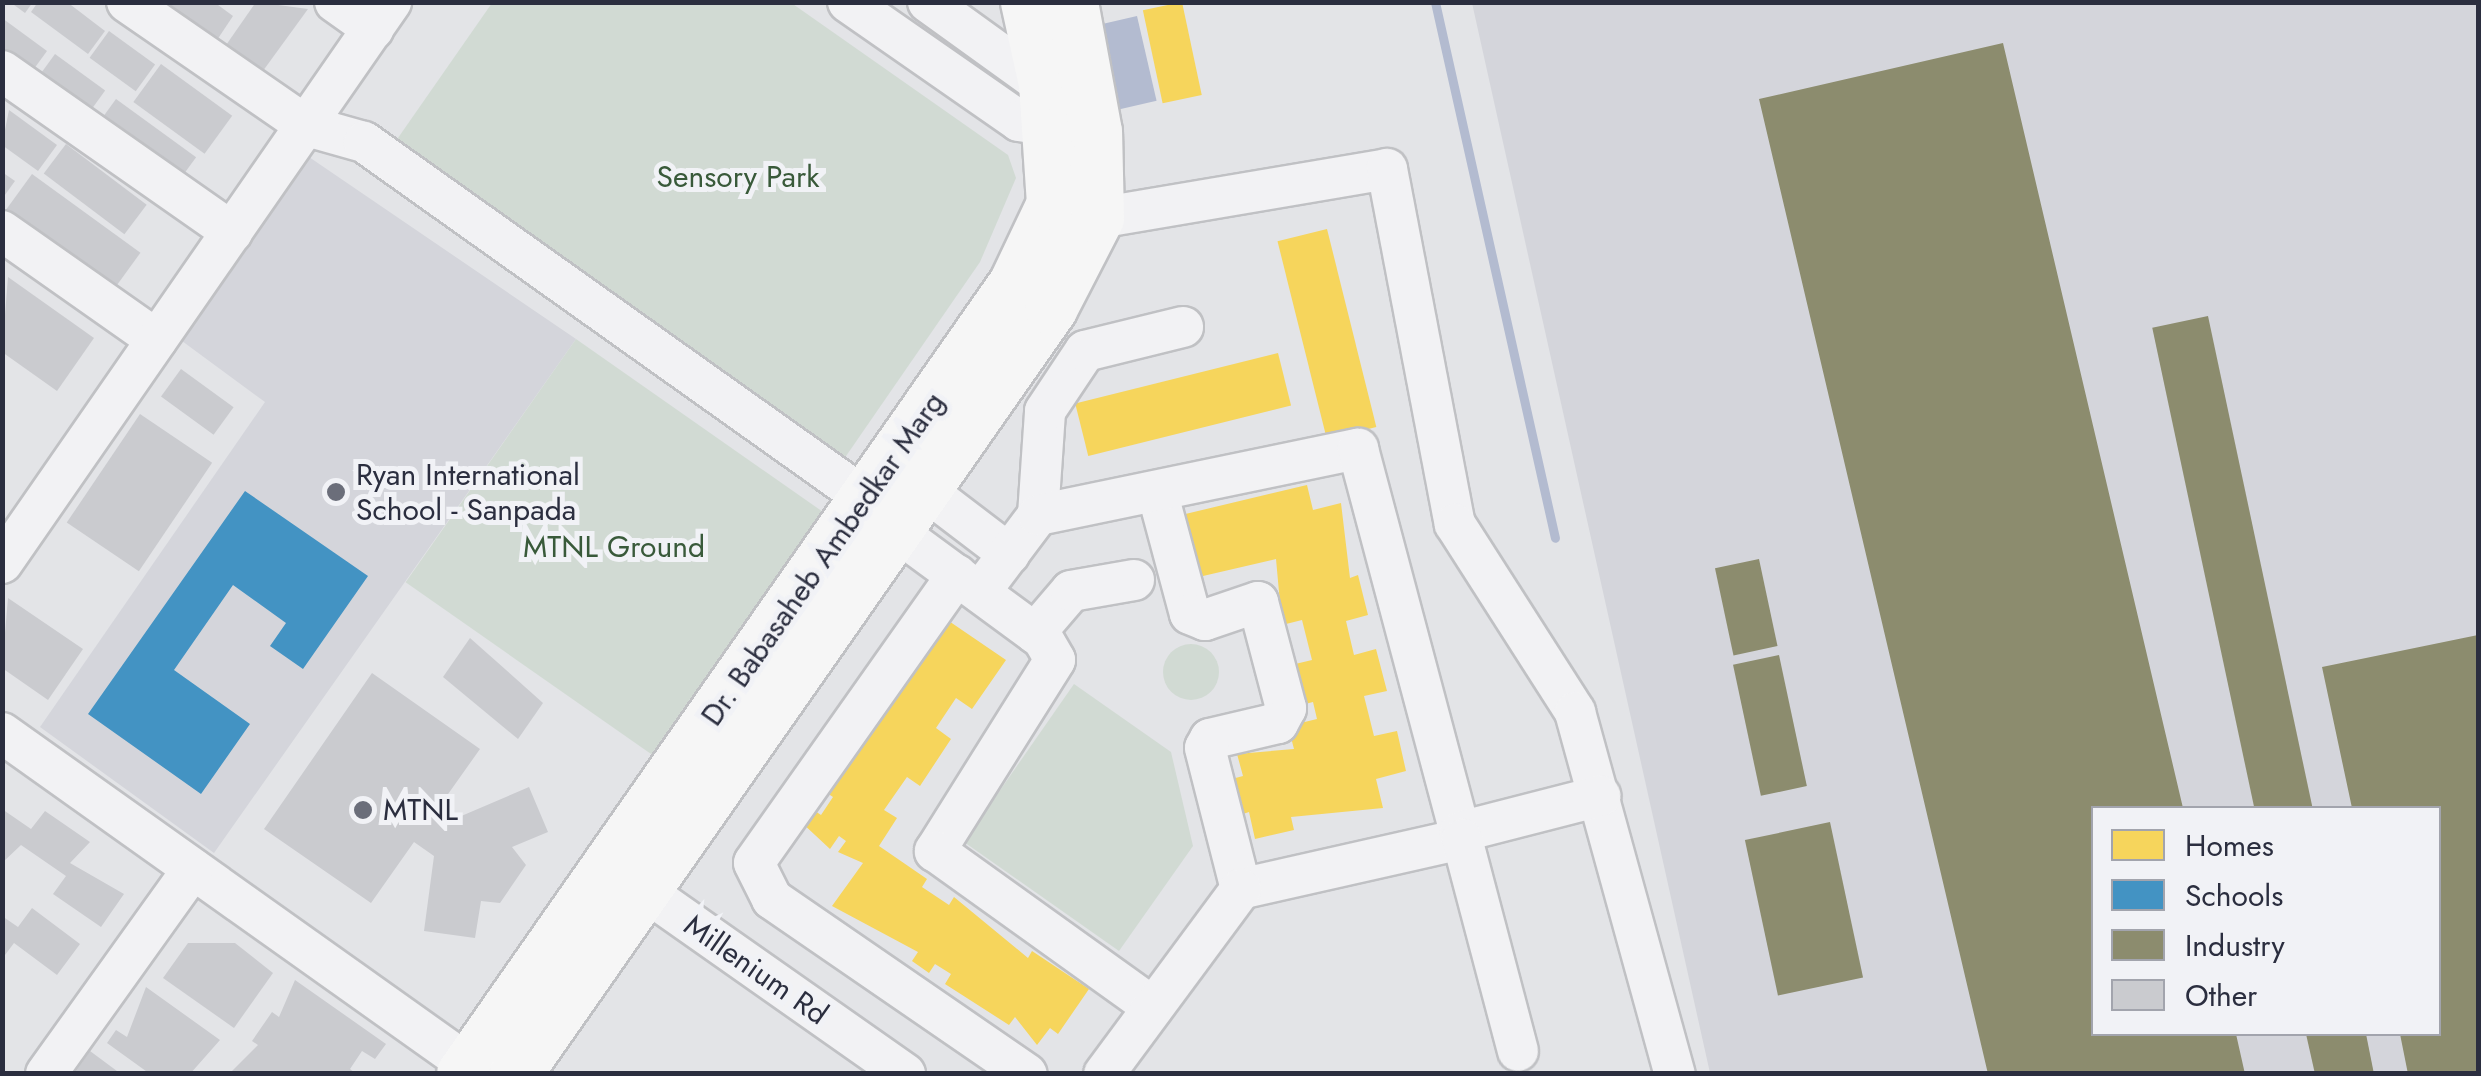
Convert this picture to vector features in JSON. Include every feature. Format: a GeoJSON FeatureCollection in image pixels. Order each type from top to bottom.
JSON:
{"type":"FeatureCollection","features":[{"type":"Feature","properties":{"kind":"main road","name":"Dr. Babasaheb Ambedkar Marg"},"geometry":{"type":"LineString","coordinates":[[483,1071],[896,506],[1052,309],[1075,211],[1063,114],[1027,2]]}},
{"type":"Feature","properties":{"kind":"main road","name":"Dr. Babasaheb Ambedkar Marg"},"geometry":{"type":"LineString","coordinates":[[1063,114],[1072,2]]}},
{"type":"Feature","properties":{"kind":"street"},"geometry":{"type":"LineString","coordinates":[[127,2],[308,126],[364,142],[896,506],[1009,554]]}},
{"type":"Feature","properties":{"kind":"street"},"geometry":{"type":"LineString","coordinates":[[2,563],[382,16],[335,2]]}},
{"type":"Feature","properties":{"kind":"street"},"geometry":{"type":"LineString","coordinates":[[848,2],[1020,122],[1063,114]]}},
{"type":"Feature","properties":{"kind":"street"},"geometry":{"type":"LineString","coordinates":[[928,2],[1063,114]]}},
{"type":"Feature","properties":{"kind":"street"},"geometry":{"type":"LineString","coordinates":[[2,71],[232,232]]}},
{"type":"Feature","properties":{"kind":"street"},"geometry":{"type":"LineString","coordinates":[[1075,211],[1387,169],[1456,524],[1575,712],[1675,1074]]}},
{"type":"Feature","properties":{"kind":"street"},"geometry":{"type":"LineString","coordinates":[[2,230],[157,340]]}},
{"type":"Feature","properties":{"kind":"street"},"geometry":{"type":"LineString","coordinates":[[1027,1074],[799,920],[772,899],[754,863],[968,584],[1009,554],[1038,515],[1045,410],[1085,351],[1183,327]]}},
{"type":"Feature","properties":{"kind":"street"},"geometry":{"type":"LineString","coordinates":[[1038,515],[1358,449],[1518,1051]]}},
{"type":"Feature","properties":{"kind":"street"},"geometry":{"type":"LineString","coordinates":[[1156,491],[1190,614],[1205,620],[1258,602],[1286,708],[1278,723],[1210,739],[1206,748],[1241,889]]}},
{"type":"Feature","properties":{"kind":"street"},"geometry":{"type":"LineString","coordinates":[[896,506],[968,584],[1053,650],[1052,672],[935,851],[1154,1007]]}},
{"type":"Feature","properties":{"kind":"street"},"geometry":{"type":"LineString","coordinates":[[1035,633],[1071,591],[1134,580]]}},
{"type":"Feature","properties":{"kind":"street"},"geometry":{"type":"LineString","coordinates":[[2,733],[483,1071]]}},
{"type":"Feature","properties":{"kind":"street"},"geometry":{"type":"LineString","coordinates":[[1104,1074],[1241,889],[1461,836],[1600,796]]}},
{"type":"Feature","properties":{"kind":"street"},"geometry":{"type":"LineString","coordinates":[[46,1074],[193,869]]}},
{"type":"Feature","properties":{"kind":"street","name":"Millenium Rd"},"geometry":{"type":"LineString","coordinates":[[626,879],[905,1074]]}},
{"type":"Feature","properties":{"kind":"shaded area"},"geometry":{"type":"Polygon","coordinates":[[[1472,3],[2478,3],[2478,1073],[1710,1073],[1472,3]]]}},
{"type":"Feature","properties":{"kind":"shaded area","name":"Ryan International School - Sanpada"},"geometry":{"type":"Polygon","coordinates":[[[309,157],[576,339],[214,853],[40,727],[265,402],[182,341],[309,157]]]}},
{"type":"Feature","properties":{"kind":"green space","name":"Sensory Park"},"geometry":{"type":"Polygon","coordinates":[[[790,2],[1008,155],[1016,178],[980,262],[844,459],[391,148],[492,3],[790,2]]]}},
{"type":"Feature","properties":{"kind":"green space","name":"MTNL Ground"},"geometry":{"type":"Polygon","coordinates":[[[576,339],[822,511],[651,754],[406,582],[576,339]]]}},
{"type":"Feature","properties":{"kind":"green space"},"geometry":{"type":"Polygon","coordinates":[[[1191,644],[1211,652],[1219,672],[1211,692],[1191,700],[1171,692],[1163,672],[1171,652],[1191,644]]]}},
{"type":"Feature","properties":{"kind":"green space"},"geometry":{"type":"Polygon","coordinates":[[[1074,684],[1171,752],[1193,846],[1119,951],[964,842],[1074,684]]]}},
{"type":"Feature","properties":{"kind":"water"},"geometry":{"type":"Polygon","coordinates":[[[1137,16],[1157,101],[1118,110],[1098,25],[1137,16]]]}},
{"type":"Feature","properties":{"kind":"building: Homes"},"geometry":{"type":"Polygon","coordinates":[[[1182,2],[1202,95],[1163,103],[1143,10],[1182,2]]]}},
{"type":"Feature","properties":{"kind":"building: Homes"},"geometry":{"type":"Polygon","coordinates":[[[1327,229],[1376,427],[1327,439],[1278,241],[1327,229]]]}},
{"type":"Feature","properties":{"kind":"building: Homes"},"geometry":{"type":"Polygon","coordinates":[[[1278,353],[1291,405],[1088,456],[1075,404],[1278,353]]]}},
{"type":"Feature","properties":{"kind":"building: Homes"},"geometry":{"type":"Polygon","coordinates":[[[1307,485],[1313,510],[1341,503],[1350,578],[1358,575],[1368,615],[1346,621],[1354,655],[1376,649],[1387,691],[1364,696],[1374,736],[1397,731],[1406,771],[1376,779],[1383,808],[1291,817],[1294,830],[1255,839],[1249,812],[1237,816],[1228,780],[1243,776],[1237,754],[1294,749],[1288,726],[1317,719],[1313,702],[1301,705],[1291,665],[1312,660],[1302,620],[1282,625],[1276,559],[1203,576],[1177,516],[1307,485]]]}},
{"type":"Feature","properties":{"kind":"building: Homes"},"geometry":{"type":"Polygon","coordinates":[[[940,615],[1006,660],[972,709],[956,698],[936,728],[951,739],[920,786],[907,777],[884,810],[897,818],[879,846],[927,879],[922,887],[949,905],[954,897],[1028,958],[1032,951],[1089,989],[1058,1034],[1050,1028],[1037,1045],[1015,1017],[1009,1025],[945,984],[951,974],[935,964],[929,973],[912,961],[918,952],[832,906],[863,863],[838,852],[846,841],[839,836],[830,849],[800,821],[809,807],[821,815],[833,797],[821,789],[863,727],[872,734],[882,719],[874,713],[916,650],[925,655],[936,640],[940,615]]]}},
{"type":"Feature","properties":{"kind":"building: Schools"},"geometry":{"type":"Polygon","coordinates":[[[245,491],[368,576],[303,669],[270,646],[286,623],[233,585],[174,670],[250,724],[201,794],[88,714],[245,491]]]}},
{"type":"Feature","properties":{"kind":"building: Industry"},"geometry":{"type":"Polygon","coordinates":[[[2003,43],[2183,806],[2091,806],[2091,1036],[2236,1036],[2245,1074],[1988,1074],[1759,99],[2003,43]]]}},
{"type":"Feature","properties":{"kind":"building: Industry"},"geometry":{"type":"Polygon","coordinates":[[[2208,316],[2312,806],[2254,806],[2152,328],[2208,316]]]}},
{"type":"Feature","properties":{"kind":"building: Industry"},"geometry":{"type":"Polygon","coordinates":[[[1759,559],[1778,646],[1733,655],[1715,568],[1759,559]]]}},
{"type":"Feature","properties":{"kind":"building: Industry"},"geometry":{"type":"Polygon","coordinates":[[[2478,635],[2478,1074],[2408,1074],[2400,1036],[2441,1036],[2441,806],[2352,806],[2322,667],[2478,635]]]}},
{"type":"Feature","properties":{"kind":"building: Industry"},"geometry":{"type":"Polygon","coordinates":[[[1779,655],[1807,786],[1761,796],[1733,665],[1779,655]]]}},
{"type":"Feature","properties":{"kind":"building: Industry"},"geometry":{"type":"Polygon","coordinates":[[[1830,822],[1863,978],[1778,996],[1745,840],[1830,822]]]}},
{"type":"Feature","properties":{"kind":"building: Industry"},"geometry":{"type":"Polygon","coordinates":[[[2306,1036],[2366,1036],[2374,1074],[2315,1074],[2306,1036]]]}},
{"type":"Feature","properties":{"kind":"building: Other"},"geometry":{"type":"Polygon","coordinates":[[[10,2],[33,2],[25,13],[10,2]]]}},
{"type":"Feature","properties":{"kind":"building: Other"},"geometry":{"type":"Polygon","coordinates":[[[38,2],[67,2],[105,31],[88,54],[31,12],[38,2]]]}},
{"type":"Feature","properties":{"kind":"building: Other"},"geometry":{"type":"Polygon","coordinates":[[[161,2],[214,2],[233,16],[217,40],[161,2]]]}},
{"type":"Feature","properties":{"kind":"building: Other"},"geometry":{"type":"Polygon","coordinates":[[[256,2],[308,9],[260,75],[224,48],[256,2]]]}},
{"type":"Feature","properties":{"kind":"building: Other"},"geometry":{"type":"Polygon","coordinates":[[[2,18],[47,51],[28,77],[2,59],[2,18]]]}},
{"type":"Feature","properties":{"kind":"building: Other"},"geometry":{"type":"Polygon","coordinates":[[[109,31],[155,65],[136,91],[90,58],[109,31]]]}},
{"type":"Feature","properties":{"kind":"building: Other"},"geometry":{"type":"Polygon","coordinates":[[[55,54],[105,90],[85,118],[35,82],[55,54]]]}},
{"type":"Feature","properties":{"kind":"building: Other"},"geometry":{"type":"Polygon","coordinates":[[[161,64],[232,116],[205,154],[133,102],[161,64]]]}},
{"type":"Feature","properties":{"kind":"building: Other"},"geometry":{"type":"Polygon","coordinates":[[[116,99],[196,157],[174,187],[94,129],[116,99]]]}},
{"type":"Feature","properties":{"kind":"building: Other"},"geometry":{"type":"Polygon","coordinates":[[[9,110],[57,145],[38,171],[2,145],[9,110]]]}},
{"type":"Feature","properties":{"kind":"building: Other"},"geometry":{"type":"Polygon","coordinates":[[[66,144],[147,205],[124,234],[44,174],[66,144]]]}},
{"type":"Feature","properties":{"kind":"building: Other"},"geometry":{"type":"Polygon","coordinates":[[[2,172],[15,181],[2,199],[2,172]]]}},
{"type":"Feature","properties":{"kind":"building: Other"},"geometry":{"type":"Polygon","coordinates":[[[32,174],[140,253],[113,290],[5,211],[32,174]]]}},
{"type":"Feature","properties":{"kind":"building: Other"},"geometry":{"type":"Polygon","coordinates":[[[8,277],[94,338],[57,391],[2,352],[8,277]]]}},
{"type":"Feature","properties":{"kind":"building: Other"},"geometry":{"type":"Polygon","coordinates":[[[181,369],[234,407],[214,435],[161,397],[181,369]]]}},
{"type":"Feature","properties":{"kind":"building: Other"},"geometry":{"type":"Polygon","coordinates":[[[140,414],[212,463],[139,571],[67,523],[140,414]]]}},
{"type":"Feature","properties":{"kind":"building: Other"},"geometry":{"type":"Polygon","coordinates":[[[8,598],[83,649],[48,700],[2,668],[8,598]]]}},
{"type":"Feature","properties":{"kind":"building: Other"},"geometry":{"type":"Polygon","coordinates":[[[470,638],[543,703],[518,739],[443,677],[470,638]]]}},
{"type":"Feature","properties":{"kind":"building: Other","name":"MTNL"},"geometry":{"type":"Polygon","coordinates":[[[372,673],[480,749],[441,804],[459,817],[529,787],[548,832],[512,847],[526,865],[500,903],[481,901],[475,938],[424,931],[434,856],[414,842],[371,903],[264,829],[372,673]]]}},
{"type":"Feature","properties":{"kind":"building: Other"},"geometry":{"type":"Polygon","coordinates":[[[2,809],[31,829],[45,811],[90,842],[70,863],[124,894],[101,927],[53,894],[66,876],[21,845],[2,863],[2,809]]]}},
{"type":"Feature","properties":{"kind":"building: Other"},"geometry":{"type":"Polygon","coordinates":[[[32,908],[80,944],[57,975],[14,943],[2,959],[2,916],[18,927],[32,908]]]}},
{"type":"Feature","properties":{"kind":"building: Other"},"geometry":{"type":"Polygon","coordinates":[[[188,943],[235,943],[273,973],[234,1028],[163,978],[188,943]]]}},
{"type":"Feature","properties":{"kind":"building: Other"},"geometry":{"type":"Polygon","coordinates":[[[295,980],[386,1044],[375,1059],[362,1051],[350,1069],[356,1074],[229,1074],[258,1045],[252,1041],[272,1012],[279,1017],[295,980]]]}},
{"type":"Feature","properties":{"kind":"building: Other"},"geometry":{"type":"Polygon","coordinates":[[[146,987],[220,1040],[190,1074],[150,1074],[107,1043],[116,1030],[127,1037],[146,987]]]}},
{"type":"Feature","properties":{"kind":"building: Other"},"geometry":{"type":"Polygon","coordinates":[[[90,1051],[121,1074],[74,1074],[90,1051]]]}},
{"type":"Feature","properties":{"kind":"waterway"},"geometry":{"type":"LineString","coordinates":[[1435,2],[1555,538]]}},
{"type":"Feature","properties":{"kind":"place","name":"Ryan International School - Sanpada"},"geometry":{"type":"Point","coordinates":[336,492]}},
{"type":"Feature","properties":{"kind":"place","name":"MTNL"},"geometry":{"type":"Point","coordinates":[363,810]}}]}
